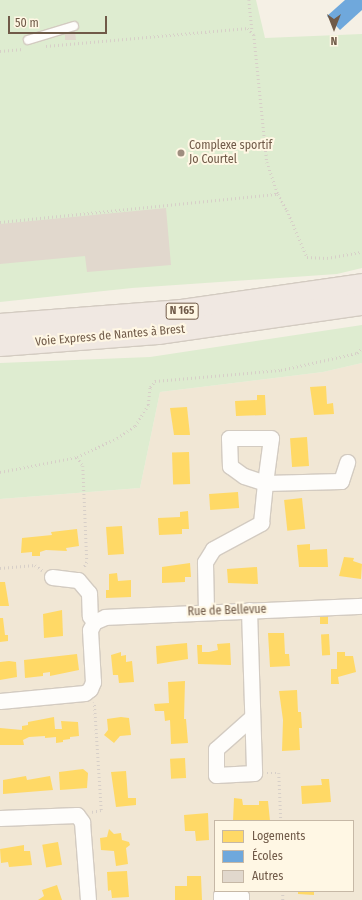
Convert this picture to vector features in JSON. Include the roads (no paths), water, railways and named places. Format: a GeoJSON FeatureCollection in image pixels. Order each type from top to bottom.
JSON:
{"type":"FeatureCollection","features":[{"type":"Feature","properties":{"kind":"highway","name":"Voie Express de Nantes à Brest"},"geometry":{"type":"LineString","coordinates":[[0,325],[182,311],[362,285]]}},
{"type":"Feature","properties":{"kind":"highway","name":"Voie Express de Nantes à Brest"},"geometry":{"type":"LineString","coordinates":[[0,345],[158,333],[362,304]]}},
{"type":"Feature","properties":{"kind":"street"},"geometry":{"type":"LineString","coordinates":[[206,611],[205,562],[213,549],[261,523],[265,482],[341,480],[347,462]]}},
{"type":"Feature","properties":{"kind":"street"},"geometry":{"type":"LineString","coordinates":[[0,701],[85,692],[90,689],[93,682],[90,630],[94,622],[90,616],[89,594],[78,580],[52,577]]}},
{"type":"Feature","properties":{"kind":"street","name":"Rue de Bellevue"},"geometry":{"type":"LineString","coordinates":[[94,622],[105,617],[206,611],[362,606]]}},
{"type":"Feature","properties":{"kind":"street"},"geometry":{"type":"LineString","coordinates":[[249,610],[254,773],[216,775],[216,749],[252,717]]}},
{"type":"Feature","properties":{"kind":"street"},"geometry":{"type":"LineString","coordinates":[[0,818],[78,815],[82,822],[88,900]]}},
{"type":"Feature","properties":{"kind":"street"},"geometry":{"type":"LineString","coordinates":[[221,900],[221,895],[241,896],[241,900]]}},
{"type":"Feature","properties":{"kind":"lane"},"geometry":{"type":"LineString","coordinates":[[29,44],[74,26]]}},
{"type":"Feature","properties":{"kind":"place","name":"Complexe sportif Jo Courtel"},"geometry":{"type":"Point","coordinates":[181,153]}}]}
